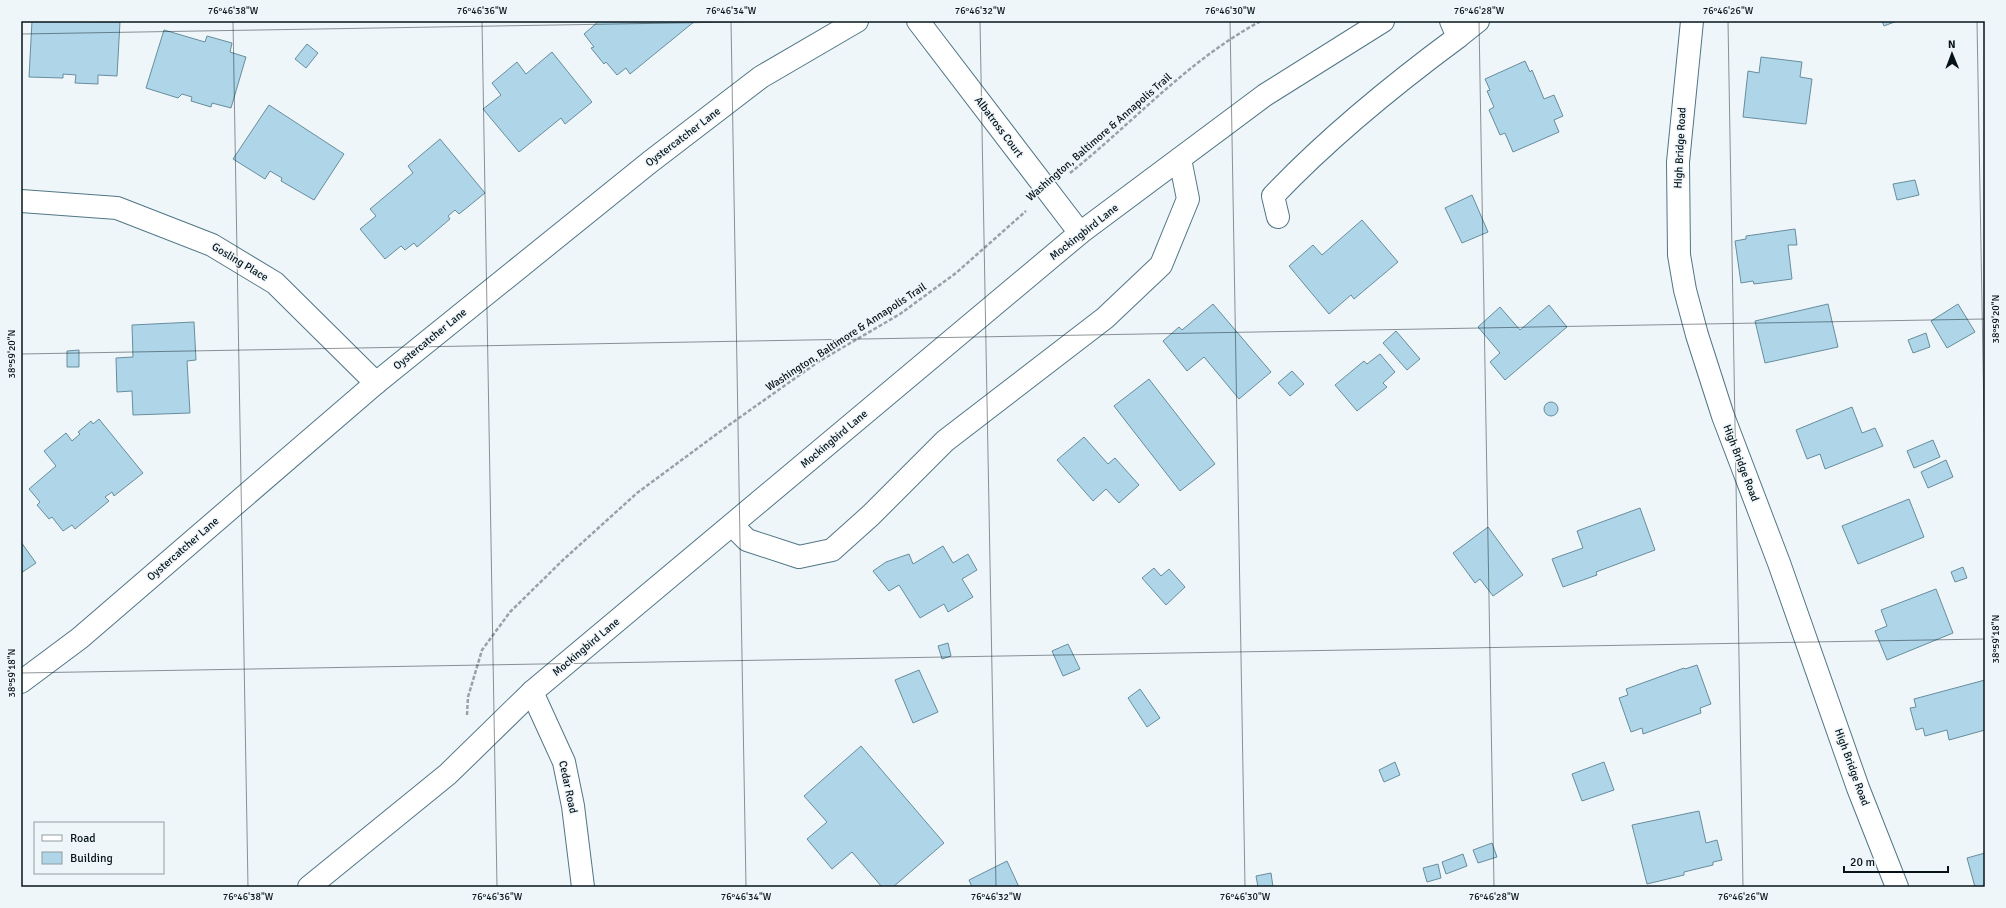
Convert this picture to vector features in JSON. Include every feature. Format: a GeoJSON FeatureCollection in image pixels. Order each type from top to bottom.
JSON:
{"type":"FeatureCollection","features":[{"type":"Feature","properties":{"kind":"street","name":"Oystercatcher Lane"},"geometry":{"type":"LineString","coordinates":[[21,682],[80,638],[376,382],[650,162],[761,77],[857,21]]}},
{"type":"Feature","properties":{"kind":"street","name":"Albatross Court"},"geometry":{"type":"LineString","coordinates":[[918,21],[1080,233]]}},
{"type":"Feature","properties":{"kind":"street","name":"Mockingbird Lane"},"geometry":{"type":"LineString","coordinates":[[310,887],[448,774],[532,692],[1080,233],[1265,95],[1383,21]]}},
{"type":"Feature","properties":{"kind":"street"},"geometry":{"type":"LineString","coordinates":[[1278,217],[1273,196],[1307,160],[1413,70],[1455,29],[1478,21]]}},
{"type":"Feature","properties":{"kind":"street","name":"High Bridge Road"},"geometry":{"type":"LineString","coordinates":[[1692,21],[1678,162],[1677,215],[1680,255],[1685,290],[1697,335],[1723,416],[1779,563],[1858,788],[1897,887]]}},
{"type":"Feature","properties":{"kind":"street"},"geometry":{"type":"LineString","coordinates":[[732,525],[747,540],[798,557],[832,550],[871,515],[944,441],[1105,318],[1161,265],[1188,199],[1180,159]]}},
{"type":"Feature","properties":{"kind":"street","name":"Gosling Place"},"geometry":{"type":"LineString","coordinates":[[21,201],[117,208],[212,245],[275,283],[376,382]]}},
{"type":"Feature","properties":{"kind":"street","name":"Cedar Road"},"geometry":{"type":"LineString","coordinates":[[532,692],[564,762],[573,806],[583,887]]}},
{"type":"Feature","properties":{"kind":"path","name":"Washington, Baltimore & Annapolis Trail"},"geometry":{"type":"LineString","coordinates":[[462,761],[468,697],[482,650],[510,612],[563,560],[637,494],[723,429],[818,362],[900,314],[956,273],[1048,191],[1098,150],[1165,89],[1206,56],[1261,21]]}},
{"type":"Feature","properties":{"kind":"building"},"geometry":{"type":"Polygon","coordinates":[[[32,21],[120,22],[117,76],[98,75],[98,84],[75,83],[76,75],[63,74],[63,78],[29,77],[32,21]]]}},
{"type":"Feature","properties":{"kind":"building"},"geometry":{"type":"Polygon","coordinates":[[[599,21],[695,21],[630,74],[626,68],[617,75],[606,62],[604,64],[591,48],[594,47],[584,34],[599,21]]]}},
{"type":"Feature","properties":{"kind":"building"},"geometry":{"type":"Polygon","coordinates":[[[1882,21],[1897,21],[1884,26],[1882,21]]]}},
{"type":"Feature","properties":{"kind":"building"},"geometry":{"type":"Polygon","coordinates":[[[164,30],[205,42],[207,36],[232,43],[230,52],[246,57],[231,108],[212,103],[211,107],[191,101],[192,97],[182,94],[178,98],[146,88],[164,30]]]}},
{"type":"Feature","properties":{"kind":"building"},"geometry":{"type":"Polygon","coordinates":[[[307,44],[318,53],[306,68],[295,59],[307,44]]]}},
{"type":"Feature","properties":{"kind":"building"},"geometry":{"type":"Polygon","coordinates":[[[552,52],[592,102],[565,124],[561,118],[519,152],[483,109],[501,95],[492,83],[517,62],[526,74],[552,52]]]}},
{"type":"Feature","properties":{"kind":"building"},"geometry":{"type":"Polygon","coordinates":[[[1761,57],[1802,62],[1800,77],[1812,79],[1806,124],[1743,117],[1748,71],[1759,73],[1761,57]]]}},
{"type":"Feature","properties":{"kind":"building"},"geometry":{"type":"Polygon","coordinates":[[[1525,61],[1530,72],[1532,70],[1544,99],[1554,95],[1563,116],[1554,120],[1559,132],[1513,152],[1505,133],[1500,135],[1489,110],[1494,107],[1487,91],[1490,90],[1485,79],[1525,61]]]}},
{"type":"Feature","properties":{"kind":"building"},"geometry":{"type":"Polygon","coordinates":[[[269,105],[344,154],[314,200],[281,181],[282,178],[270,171],[265,179],[233,159],[269,105]]]}},
{"type":"Feature","properties":{"kind":"building"},"geometry":{"type":"Polygon","coordinates":[[[440,139],[485,193],[459,214],[455,210],[448,216],[450,219],[417,247],[414,243],[405,250],[401,246],[385,259],[360,229],[376,216],[370,209],[413,173],[408,166],[440,139]]]}},
{"type":"Feature","properties":{"kind":"building"},"geometry":{"type":"Polygon","coordinates":[[[1915,180],[1919,195],[1897,200],[1893,184],[1915,180]]]}},
{"type":"Feature","properties":{"kind":"building"},"geometry":{"type":"Polygon","coordinates":[[[1472,195],[1488,232],[1462,243],[1445,208],[1472,195]]]}},
{"type":"Feature","properties":{"kind":"building"},"geometry":{"type":"Polygon","coordinates":[[[1362,220],[1398,262],[1354,299],[1351,295],[1329,314],[1289,266],[1313,245],[1322,255],[1362,220]]]}},
{"type":"Feature","properties":{"kind":"building"},"geometry":{"type":"Polygon","coordinates":[[[1795,229],[1797,245],[1788,245],[1792,279],[1754,284],[1753,281],[1741,283],[1735,241],[1746,239],[1746,236],[1795,229]]]}},
{"type":"Feature","properties":{"kind":"building"},"geometry":{"type":"Polygon","coordinates":[[[1213,304],[1271,372],[1239,399],[1204,357],[1187,371],[1163,341],[1179,327],[1182,330],[1213,304]]]}},
{"type":"Feature","properties":{"kind":"building"},"geometry":{"type":"Polygon","coordinates":[[[1828,304],[1838,347],[1765,363],[1755,321],[1828,304]]]}},
{"type":"Feature","properties":{"kind":"building"},"geometry":{"type":"Polygon","coordinates":[[[1958,304],[1975,332],[1947,348],[1931,321],[1958,304]]]}},
{"type":"Feature","properties":{"kind":"building"},"geometry":{"type":"Polygon","coordinates":[[[1549,305],[1567,327],[1505,380],[1490,362],[1500,353],[1478,327],[1500,307],[1520,330],[1549,305]]]}},
{"type":"Feature","properties":{"kind":"building"},"geometry":{"type":"Polygon","coordinates":[[[194,322],[196,360],[187,361],[190,413],[133,415],[132,391],[117,392],[116,358],[133,357],[132,325],[194,322]]]}},
{"type":"Feature","properties":{"kind":"building"},"geometry":{"type":"Polygon","coordinates":[[[1396,331],[1420,359],[1407,370],[1383,343],[1396,331]]]}},
{"type":"Feature","properties":{"kind":"building"},"geometry":{"type":"Polygon","coordinates":[[[1926,333],[1930,347],[1913,353],[1908,340],[1926,333]]]}},
{"type":"Feature","properties":{"kind":"building"},"geometry":{"type":"Polygon","coordinates":[[[79,350],[79,367],[67,367],[67,351],[79,350]]]}},
{"type":"Feature","properties":{"kind":"building"},"geometry":{"type":"Polygon","coordinates":[[[1380,354],[1395,372],[1383,383],[1387,387],[1357,411],[1335,385],[1364,361],[1367,364],[1380,354]]]}},
{"type":"Feature","properties":{"kind":"building"},"geometry":{"type":"Polygon","coordinates":[[[1292,371],[1304,384],[1290,396],[1278,383],[1292,371]]]}},
{"type":"Feature","properties":{"kind":"building"},"geometry":{"type":"Polygon","coordinates":[[[1149,379],[1215,464],[1180,491],[1114,406],[1149,379]]]}},
{"type":"Feature","properties":{"kind":"building"},"geometry":{"type":"Polygon","coordinates":[[[1548,402],[1554,402],[1558,406],[1558,412],[1554,416],[1548,416],[1544,412],[1544,406],[1548,402]]]}},
{"type":"Feature","properties":{"kind":"building"},"geometry":{"type":"Polygon","coordinates":[[[1852,407],[1862,433],[1875,428],[1883,446],[1825,469],[1820,454],[1807,459],[1796,430],[1852,407]]]}},
{"type":"Feature","properties":{"kind":"building"},"geometry":{"type":"Polygon","coordinates":[[[99,419],[143,473],[114,496],[112,492],[105,497],[109,501],[75,529],[72,525],[63,531],[52,517],[49,519],[37,505],[40,502],[29,489],[56,466],[44,451],[66,433],[72,441],[80,434],[78,432],[91,421],[93,424],[99,419]]]}},
{"type":"Feature","properties":{"kind":"building"},"geometry":{"type":"Polygon","coordinates":[[[1084,437],[1108,464],[1115,458],[1139,485],[1119,503],[1106,489],[1093,501],[1057,460],[1084,437]]]}},
{"type":"Feature","properties":{"kind":"building"},"geometry":{"type":"Polygon","coordinates":[[[1933,440],[1940,457],[1914,468],[1907,451],[1933,440]]]}},
{"type":"Feature","properties":{"kind":"building"},"geometry":{"type":"Polygon","coordinates":[[[1946,460],[1953,477],[1928,488],[1921,472],[1946,460]]]}},
{"type":"Feature","properties":{"kind":"building"},"geometry":{"type":"Polygon","coordinates":[[[1909,499],[1924,537],[1858,564],[1842,526],[1909,499]]]}},
{"type":"Feature","properties":{"kind":"building"},"geometry":{"type":"Polygon","coordinates":[[[1640,508],[1655,550],[1596,572],[1597,575],[1563,587],[1552,559],[1583,548],[1577,531],[1640,508]]]}},
{"type":"Feature","properties":{"kind":"building"},"geometry":{"type":"Polygon","coordinates":[[[1488,527],[1523,575],[1493,596],[1480,579],[1475,583],[1453,553],[1488,527]]]}},
{"type":"Feature","properties":{"kind":"building"},"geometry":{"type":"Polygon","coordinates":[[[21,542],[36,563],[21,573],[21,542]]]}},
{"type":"Feature","properties":{"kind":"building"},"geometry":{"type":"Polygon","coordinates":[[[943,546],[953,563],[968,554],[977,570],[962,579],[973,597],[948,612],[944,604],[920,618],[899,585],[889,591],[873,571],[886,562],[909,554],[913,564],[943,546]]]}},
{"type":"Feature","properties":{"kind":"building"},"geometry":{"type":"Polygon","coordinates":[[[1963,567],[1967,578],[1955,582],[1951,572],[1963,567]]]}},
{"type":"Feature","properties":{"kind":"building"},"geometry":{"type":"Polygon","coordinates":[[[1154,568],[1161,576],[1169,569],[1185,587],[1166,605],[1142,578],[1154,568]]]}},
{"type":"Feature","properties":{"kind":"building"},"geometry":{"type":"Polygon","coordinates":[[[1936,589],[1953,633],[1887,660],[1875,631],[1887,626],[1881,610],[1936,589]]]}},
{"type":"Feature","properties":{"kind":"building"},"geometry":{"type":"Polygon","coordinates":[[[948,643],[951,656],[942,659],[938,646],[948,643]]]}},
{"type":"Feature","properties":{"kind":"building"},"geometry":{"type":"Polygon","coordinates":[[[1068,644],[1080,669],[1063,676],[1052,651],[1068,644]]]}},
{"type":"Feature","properties":{"kind":"building"},"geometry":{"type":"Polygon","coordinates":[[[1697,665],[1711,704],[1700,708],[1701,713],[1643,734],[1642,728],[1631,732],[1619,698],[1628,695],[1626,689],[1684,668],[1697,665]]]}},
{"type":"Feature","properties":{"kind":"building"},"geometry":{"type":"Polygon","coordinates":[[[919,670],[938,712],[913,723],[895,680],[919,670]]]}},
{"type":"Feature","properties":{"kind":"building"},"geometry":{"type":"Polygon","coordinates":[[[1985,680],[1985,730],[1949,740],[1947,730],[1925,736],[1923,728],[1916,730],[1910,708],[1916,707],[1914,699],[1985,680]]]}},
{"type":"Feature","properties":{"kind":"building"},"geometry":{"type":"Polygon","coordinates":[[[1140,689],[1160,718],[1147,727],[1128,698],[1140,689]]]}},
{"type":"Feature","properties":{"kind":"building"},"geometry":{"type":"Polygon","coordinates":[[[861,746],[944,843],[893,887],[882,887],[852,852],[832,869],[807,839],[827,822],[804,796],[861,746]]]}},
{"type":"Feature","properties":{"kind":"building"},"geometry":{"type":"Polygon","coordinates":[[[1395,762],[1400,775],[1384,782],[1379,770],[1395,762]]]}},
{"type":"Feature","properties":{"kind":"building"},"geometry":{"type":"Polygon","coordinates":[[[1604,762],[1614,790],[1582,801],[1572,774],[1604,762]]]}},
{"type":"Feature","properties":{"kind":"building"},"geometry":{"type":"Polygon","coordinates":[[[1699,811],[1706,843],[1717,840],[1722,860],[1713,862],[1713,865],[1684,872],[1684,875],[1647,884],[1632,825],[1699,811]]]}},
{"type":"Feature","properties":{"kind":"building"},"geometry":{"type":"Polygon","coordinates":[[[1492,843],[1497,857],[1478,863],[1473,850],[1492,843]]]}},
{"type":"Feature","properties":{"kind":"building"},"geometry":{"type":"Polygon","coordinates":[[[1985,853],[1985,887],[1975,887],[1967,858],[1985,853]]]}},
{"type":"Feature","properties":{"kind":"building"},"geometry":{"type":"Polygon","coordinates":[[[1463,854],[1467,866],[1446,874],[1442,862],[1463,854]]]}},
{"type":"Feature","properties":{"kind":"building"},"geometry":{"type":"Polygon","coordinates":[[[1007,861],[1019,887],[972,887],[969,880],[1007,861]]]}},
{"type":"Feature","properties":{"kind":"building"},"geometry":{"type":"Polygon","coordinates":[[[1438,864],[1441,878],[1427,882],[1423,868],[1438,864]]]}},
{"type":"Feature","properties":{"kind":"building"},"geometry":{"type":"Polygon","coordinates":[[[1271,873],[1273,887],[1258,887],[1256,876],[1271,873]]]}}]}
